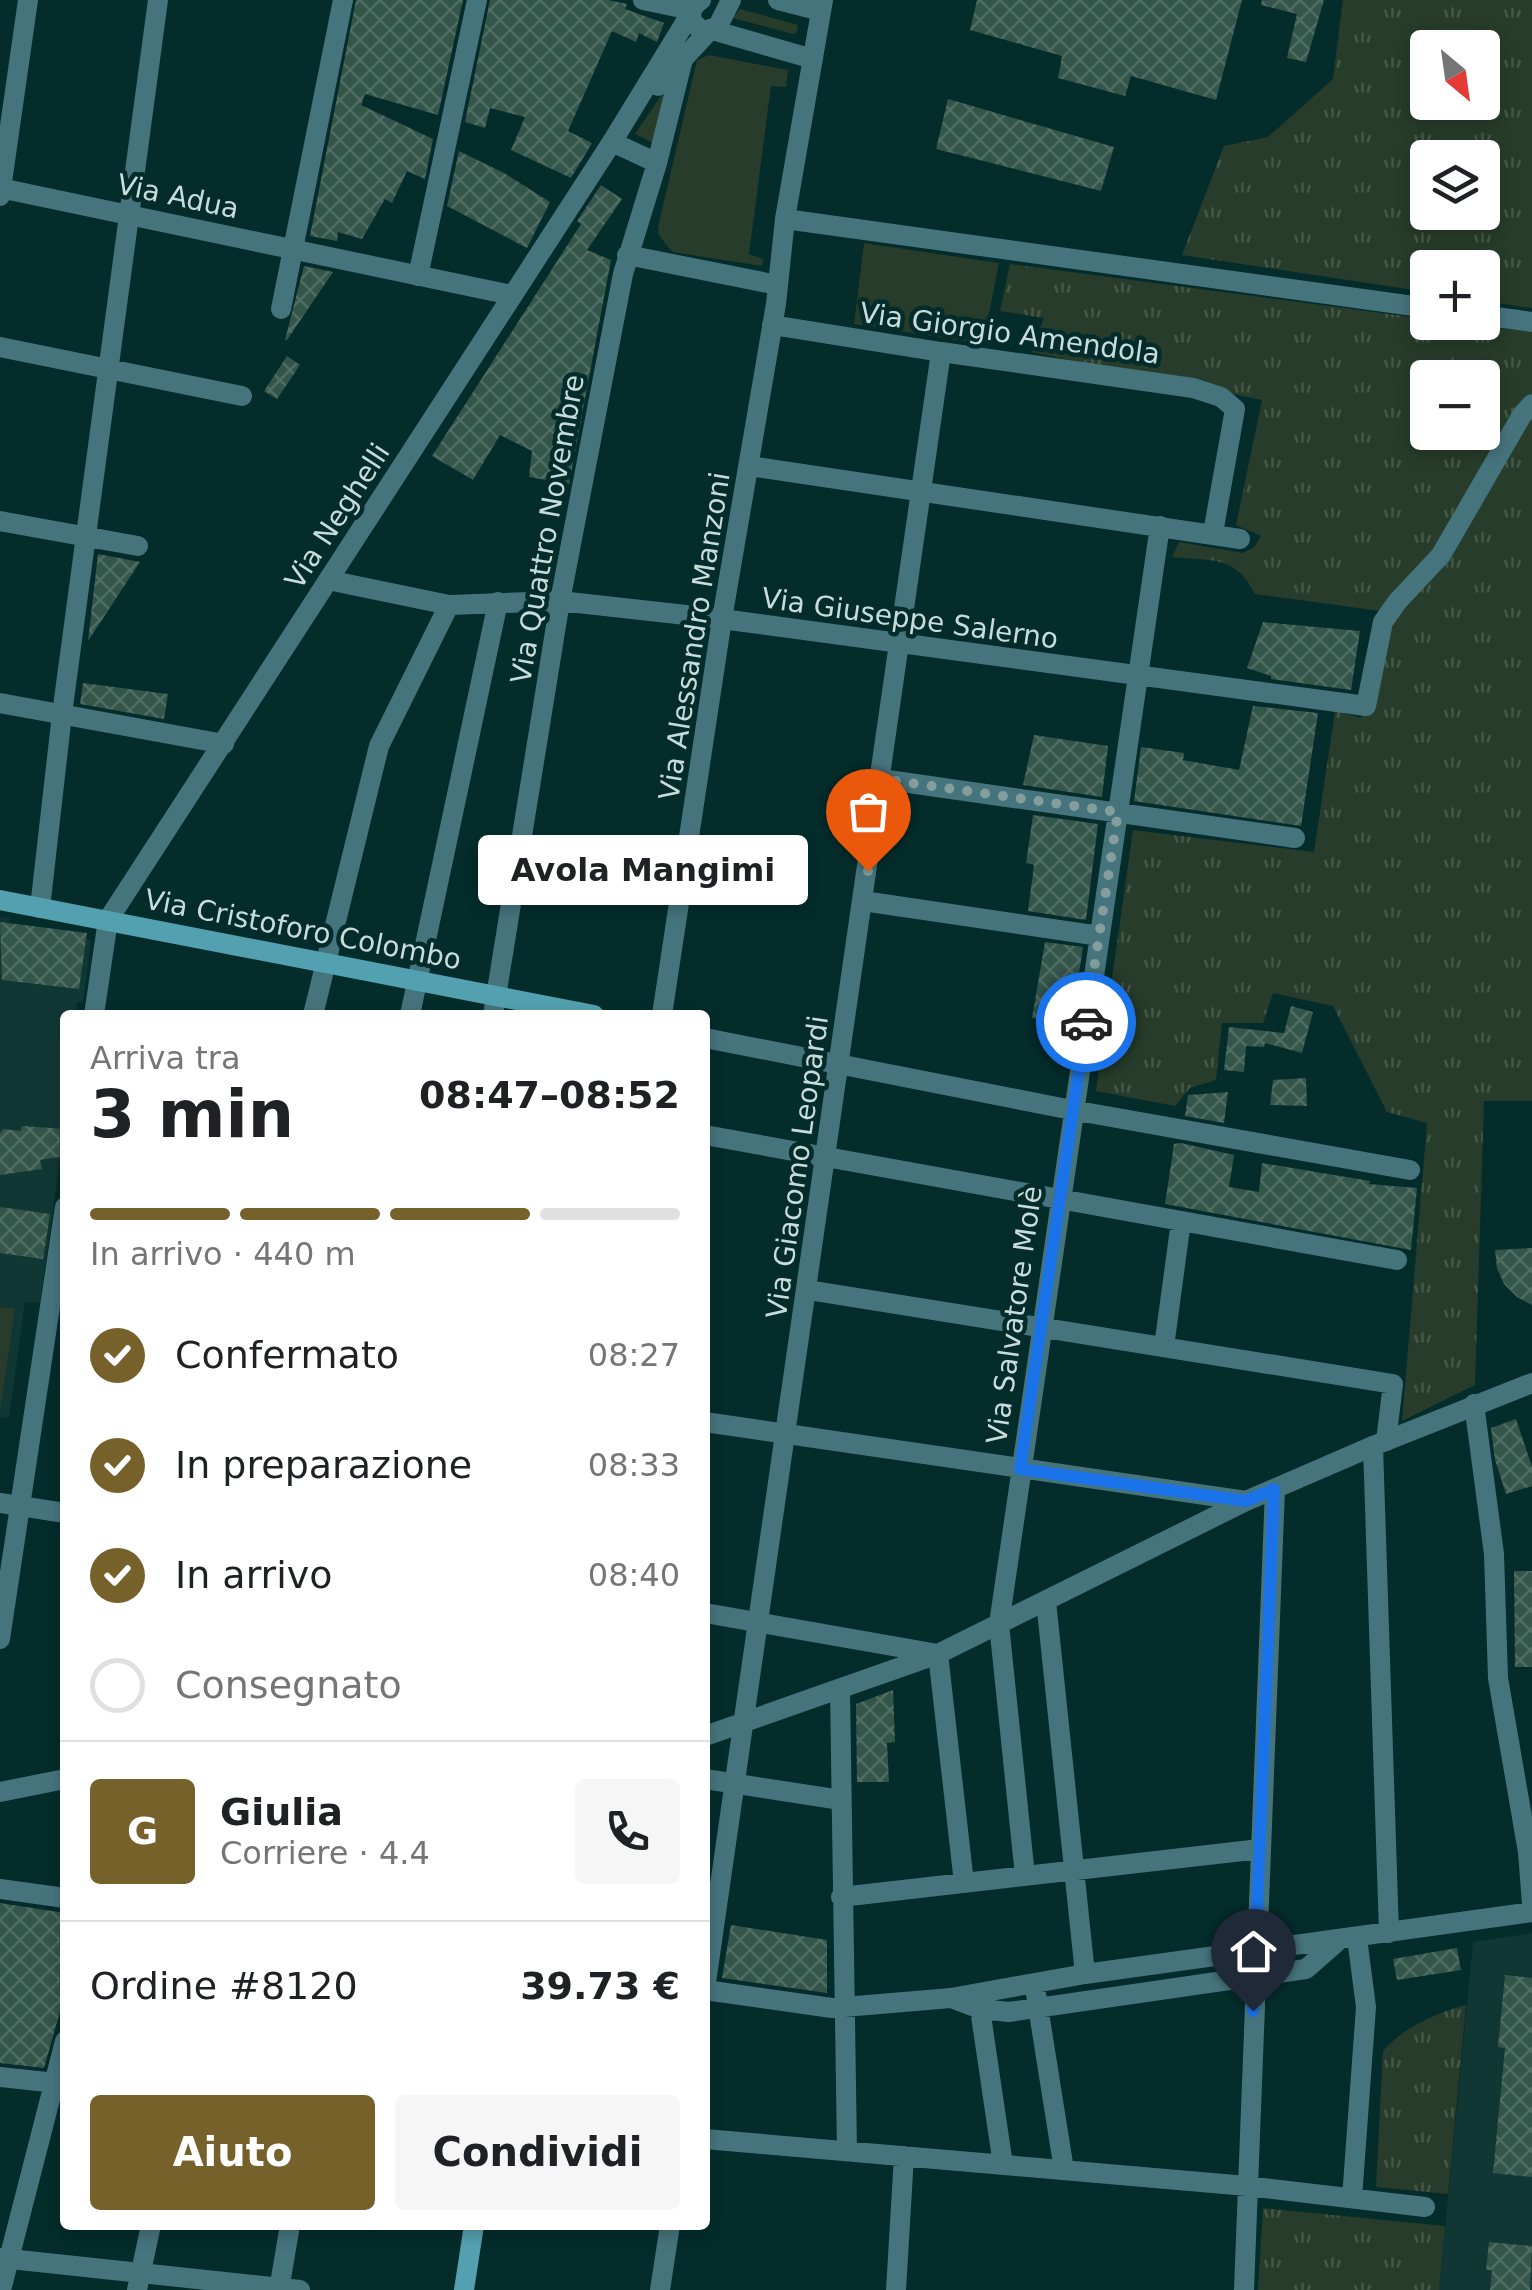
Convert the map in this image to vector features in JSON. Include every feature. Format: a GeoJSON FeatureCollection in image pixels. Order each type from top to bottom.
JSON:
{"type":"FeatureCollection","features":[{"type":"Feature","properties":{"kind":"main road","name":"Via Cristoforo Colombo"},"geometry":{"type":"LineString","coordinates":[[0,900],[418,980],[494,1005],[544,1010]]}},
{"type":"Feature","properties":{"kind":"main road"},"geometry":{"type":"LineString","coordinates":[[464,2290],[473,2230]]}},
{"type":"Feature","properties":{"kind":"street"},"geometry":{"type":"LineString","coordinates":[[0,196],[28,0]]}},
{"type":"Feature","properties":{"kind":"street"},"geometry":{"type":"LineString","coordinates":[[40,908],[62,714],[158,0]]}},
{"type":"Feature","properties":{"kind":"street"},"geometry":{"type":"LineString","coordinates":[[281,309],[342,0]]}},
{"type":"Feature","properties":{"kind":"street"},"geometry":{"type":"LineString","coordinates":[[418,276],[477,0]]}},
{"type":"Feature","properties":{"kind":"street"},"geometry":{"type":"LineString","coordinates":[[643,0],[706,10],[813,58]]}},
{"type":"Feature","properties":{"kind":"street"},"geometry":{"type":"LineString","coordinates":[[778,0],[822,5]]}},
{"type":"Feature","properties":{"kind":"street","name":"Via Alessandro Manzoni"},"geometry":{"type":"LineString","coordinates":[[663,1010],[772,325],[785,219],[822,5]]}},
{"type":"Feature","properties":{"kind":"street"},"geometry":{"type":"LineString","coordinates":[[612,142],[683,59],[706,10]]}},
{"type":"Feature","properties":{"kind":"street"},"geometry":{"type":"LineString","coordinates":[[612,142],[706,10]]}},
{"type":"Feature","properties":{"kind":"street","name":"Via Quattro Novembre"},"geometry":{"type":"LineString","coordinates":[[494,1005],[560,601],[628,255],[683,59]]}},
{"type":"Feature","properties":{"kind":"street"},"geometry":{"type":"LineString","coordinates":[[612,142],[656,163]]}},
{"type":"Feature","properties":{"kind":"street","name":"Via Neghelli"},"geometry":{"type":"LineString","coordinates":[[108,920],[612,142]]}},
{"type":"Feature","properties":{"kind":"street","name":"Via Adua"},"geometry":{"type":"LineString","coordinates":[[1,188],[511,295]]}},
{"type":"Feature","properties":{"kind":"street"},"geometry":{"type":"LineString","coordinates":[[785,219],[1410,306]]}},
{"type":"Feature","properties":{"kind":"street"},"geometry":{"type":"LineString","coordinates":[[628,255],[778,284]]}},
{"type":"Feature","properties":{"kind":"street"},"geometry":{"type":"LineString","coordinates":[[1500,318],[1532,322]]}},
{"type":"Feature","properties":{"kind":"street","name":"Via Giorgio Amendola"},"geometry":{"type":"LineString","coordinates":[[772,325],[1193,388],[1221,396],[1235,409],[1213,533]]}},
{"type":"Feature","properties":{"kind":"street"},"geometry":{"type":"LineString","coordinates":[[0,347],[242,396]]}},
{"type":"Feature","properties":{"kind":"street","name":"Via Giacomo Leopardi"},"geometry":{"type":"LineString","coordinates":[[710,1954],[941,352]]}},
{"type":"Feature","properties":{"kind":"street","name":"Via Giuseppe Salerno"},"geometry":{"type":"LineString","coordinates":[[328,580],[449,605],[560,601],[1366,706],[1383,622],[1441,554],[1532,404]]}},
{"type":"Feature","properties":{"kind":"street"},"geometry":{"type":"LineString","coordinates":[[749,466],[1240,538]]}},
{"type":"Feature","properties":{"kind":"street"},"geometry":{"type":"LineString","coordinates":[[0,521],[138,546]]}},
{"type":"Feature","properties":{"kind":"street","name":"Via Salvatore Molè"},"geometry":{"type":"LineString","coordinates":[[1024,1876],[999,1624],[1160,526]]}},
{"type":"Feature","properties":{"kind":"street"},"geometry":{"type":"LineString","coordinates":[[411,1010],[498,602]]}},
{"type":"Feature","properties":{"kind":"street"},"geometry":{"type":"LineString","coordinates":[[314,1010],[379,746],[449,605]]}},
{"type":"Feature","properties":{"kind":"street"},"geometry":{"type":"LineString","coordinates":[[0,703],[224,744]]}},
{"type":"Feature","properties":{"kind":"street"},"geometry":{"type":"LineString","coordinates":[[881,779],[1295,838]]}},
{"type":"Feature","properties":{"kind":"street"},"geometry":{"type":"LineString","coordinates":[[864,902],[1100,936]]}},
{"type":"Feature","properties":{"kind":"street"},"geometry":{"type":"LineString","coordinates":[[95,1010],[108,920]]}},
{"type":"Feature","properties":{"kind":"street"},"geometry":{"type":"LineString","coordinates":[[710,1039],[1072,1110],[1410,1170]]}},
{"type":"Feature","properties":{"kind":"street"},"geometry":{"type":"LineString","coordinates":[[710,1136],[1397,1260]]}},
{"type":"Feature","properties":{"kind":"street"},"geometry":{"type":"LineString","coordinates":[[1164,1347],[1181,1221]]}},
{"type":"Feature","properties":{"kind":"street"},"geometry":{"type":"LineString","coordinates":[[0,1640],[10,1504],[56,1334],[60,1278]]}},
{"type":"Feature","properties":{"kind":"street"},"geometry":{"type":"LineString","coordinates":[[808,1290],[1393,1384],[1380,1443],[1389,1933]]}},
{"type":"Feature","properties":{"kind":"street"},"geometry":{"type":"LineString","coordinates":[[710,1734],[938,1654],[1246,1501],[1532,1383]]}},
{"type":"Feature","properties":{"kind":"street"},"geometry":{"type":"LineString","coordinates":[[1474,1404],[1494,1554],[1498,1678],[1528,1852],[1532,1904]]}},
{"type":"Feature","properties":{"kind":"street"},"geometry":{"type":"LineString","coordinates":[[710,1423],[1246,1501]]}},
{"type":"Feature","properties":{"kind":"street"},"geometry":{"type":"LineString","coordinates":[[1244,2290],[1274,1489]]}},
{"type":"Feature","properties":{"kind":"street"},"geometry":{"type":"LineString","coordinates":[[10,1504],[60,1512]]}},
{"type":"Feature","properties":{"kind":"street"},"geometry":{"type":"LineString","coordinates":[[1046,1601],[1085,1974]]}},
{"type":"Feature","properties":{"kind":"street"},"geometry":{"type":"LineString","coordinates":[[710,1614],[938,1654]]}},
{"type":"Feature","properties":{"kind":"street"},"geometry":{"type":"LineString","coordinates":[[938,1654],[964,1883]]}},
{"type":"Feature","properties":{"kind":"street"},"geometry":{"type":"LineString","coordinates":[[840,1690],[847,2151]]}},
{"type":"Feature","properties":{"kind":"street"},"geometry":{"type":"LineString","coordinates":[[0,1792],[60,1780]]}},
{"type":"Feature","properties":{"kind":"street"},"geometry":{"type":"LineString","coordinates":[[710,1780],[841,1800]]}},
{"type":"Feature","properties":{"kind":"street"},"geometry":{"type":"LineString","coordinates":[[841,1897],[1260,1848]]}},
{"type":"Feature","properties":{"kind":"street"},"geometry":{"type":"LineString","coordinates":[[0,1889],[60,1897]]}},
{"type":"Feature","properties":{"kind":"street"},"geometry":{"type":"LineString","coordinates":[[710,1991],[844,2007],[950,1998],[1085,1974],[1532,1912]]}},
{"type":"Feature","properties":{"kind":"street"},"geometry":{"type":"LineString","coordinates":[[950,1998],[980,2010],[1009,2012],[1306,1969],[1348,1939]]}},
{"type":"Feature","properties":{"kind":"street"},"geometry":{"type":"LineString","coordinates":[[1348,1939],[1366,2008],[1352,2198]]}},
{"type":"Feature","properties":{"kind":"street"},"geometry":{"type":"LineString","coordinates":[[1034,1982],[1064,2170]]}},
{"type":"Feature","properties":{"kind":"street"},"geometry":{"type":"LineString","coordinates":[[980,2010],[1003,2165]]}},
{"type":"Feature","properties":{"kind":"street"},"geometry":{"type":"LineString","coordinates":[[0,2077],[60,2084],[4,2259],[1,2290]]}},
{"type":"Feature","properties":{"kind":"street"},"geometry":{"type":"LineString","coordinates":[[710,2139],[1247,2186],[1425,2207]]}},
{"type":"Feature","properties":{"kind":"street"},"geometry":{"type":"LineString","coordinates":[[896,2290],[904,2156]]}},
{"type":"Feature","properties":{"kind":"street"},"geometry":{"type":"LineString","coordinates":[[139,2282],[149,2230]]}},
{"type":"Feature","properties":{"kind":"street"},"geometry":{"type":"LineString","coordinates":[[4,2259],[139,2282],[286,2289],[290,2230]]}},
{"type":"Feature","properties":{"kind":"street"},"geometry":{"type":"LineString","coordinates":[[660,2290],[669,2230]]}},
{"type":"Feature","properties":{"kind":"shaded area"},"geometry":{"type":"Polygon","coordinates":[[[0,917],[9,918],[9,923],[91,940],[83,1002],[77,1002],[76,1010],[60,1010],[60,1161],[40,1303],[25,1302],[9,1418],[0,1417],[0,917]]]}},
{"type":"Feature","properties":{"kind":"shaded area"},"geometry":{"type":"Polygon","coordinates":[[[1532,1933],[1532,2290],[1439,2290],[1473,1942],[1532,1933]]]}},
{"type":"Feature","properties":{"kind":"green space"},"geometry":{"type":"Polygon","coordinates":[[[1343,0],[1532,0],[1532,308],[1500,303],[1500,250],[1410,250],[1410,289],[1182,255],[1224,146],[1268,137],[1333,79],[1343,0]]]}},
{"type":"Feature","properties":{"kind":"green space"},"geometry":{"type":"Polygon","coordinates":[[[740,9],[798,25],[797,32],[733,18],[740,9]]]}},
{"type":"Feature","properties":{"kind":"green space"},"geometry":{"type":"Polygon","coordinates":[[[709,55],[788,70],[786,87],[771,86],[749,254],[763,259],[762,266],[672,252],[659,235],[697,60],[709,55]]]}},
{"type":"Feature","properties":{"kind":"green space"},"geometry":{"type":"Polygon","coordinates":[[[665,90],[653,143],[635,134],[665,90]]]}},
{"type":"Feature","properties":{"kind":"green space"},"geometry":{"type":"Polygon","coordinates":[[[864,243],[999,263],[983,344],[854,324],[864,243]]]}},
{"type":"Feature","properties":{"kind":"green space"},"geometry":{"type":"Polygon","coordinates":[[[1010,264],[1410,317],[1410,340],[1500,340],[1500,328],[1532,332],[1532,1101],[1484,1101],[1475,1385],[1402,1421],[1427,1123],[1387,1112],[1333,1006],[1273,993],[1263,1023],[1222,1023],[1216,1080],[1190,1088],[1175,1106],[1096,1091],[1133,830],[1314,852],[1335,711],[1361,718],[1380,611],[1255,594],[1248,581],[1231,566],[1172,557],[1179,542],[1243,553],[1254,547],[1261,536],[1236,525],[1262,400],[1031,352],[1044,318],[1000,311],[1010,264]]]}},
{"type":"Feature","properties":{"kind":"green space"},"geometry":{"type":"Polygon","coordinates":[[[0,1307],[15,1309],[0,1411],[0,1307]]]}},
{"type":"Feature","properties":{"kind":"green space"},"geometry":{"type":"Polygon","coordinates":[[[1466,2005],[1448,2194],[1376,2187],[1383,2051],[1421,2022],[1466,2005]]]}},
{"type":"Feature","properties":{"kind":"green space"},"geometry":{"type":"Polygon","coordinates":[[[1263,2208],[1445,2226],[1439,2290],[1258,2290],[1263,2208]]]}},
{"type":"Feature","properties":{"kind":"building"},"geometry":{"type":"Polygon","coordinates":[[[356,0],[463,0],[438,115],[365,94],[361,105],[433,139],[425,179],[407,171],[392,203],[385,199],[362,239],[338,232],[337,241],[310,236],[356,0]]]}},
{"type":"Feature","properties":{"kind":"building"},"geometry":{"type":"Polygon","coordinates":[[[490,0],[608,0],[627,4],[625,9],[664,23],[657,42],[639,33],[636,42],[612,31],[568,131],[592,143],[571,178],[511,150],[525,117],[490,108],[485,128],[465,122],[490,0]]]}},
{"type":"Feature","properties":{"kind":"building"},"geometry":{"type":"Polygon","coordinates":[[[977,0],[1242,0],[1216,100],[1131,76],[1125,96],[1058,78],[1062,56],[970,30],[977,0]]]}},
{"type":"Feature","properties":{"kind":"building"},"geometry":{"type":"Polygon","coordinates":[[[1262,0],[1324,0],[1306,62],[1287,58],[1297,14],[1261,5],[1262,0]]]}},
{"type":"Feature","properties":{"kind":"building"},"geometry":{"type":"Polygon","coordinates":[[[948,99],[1114,147],[1101,191],[936,149],[948,99]]]}},
{"type":"Feature","properties":{"kind":"building"},"geometry":{"type":"Polygon","coordinates":[[[459,151],[550,202],[527,248],[447,206],[459,151]]]}},
{"type":"Feature","properties":{"kind":"building"},"geometry":{"type":"Polygon","coordinates":[[[601,185],[622,199],[587,250],[611,260],[569,484],[529,477],[532,451],[500,435],[473,480],[432,456],[581,224],[577,221],[601,185]]]}},
{"type":"Feature","properties":{"kind":"building"},"geometry":{"type":"Polygon","coordinates":[[[304,266],[333,272],[285,340],[304,266]]]}},
{"type":"Feature","properties":{"kind":"building"},"geometry":{"type":"Polygon","coordinates":[[[287,356],[300,365],[277,399],[264,391],[287,356]]]}},
{"type":"Feature","properties":{"kind":"building"},"geometry":{"type":"Polygon","coordinates":[[[98,554],[140,562],[88,641],[98,554]]]}},
{"type":"Feature","properties":{"kind":"building"},"geometry":{"type":"Polygon","coordinates":[[[1263,622],[1360,631],[1351,690],[1271,679],[1247,668],[1263,622]]]}},
{"type":"Feature","properties":{"kind":"building"},"geometry":{"type":"Polygon","coordinates":[[[83,683],[168,694],[164,719],[80,704],[83,683]]]}},
{"type":"Feature","properties":{"kind":"building"},"geometry":{"type":"Polygon","coordinates":[[[1253,706],[1318,713],[1301,826],[1134,801],[1141,747],[1184,753],[1183,760],[1239,770],[1253,706]]]}},
{"type":"Feature","properties":{"kind":"building"},"geometry":{"type":"Polygon","coordinates":[[[1034,735],[1108,746],[1102,797],[1023,785],[1034,735]]]}},
{"type":"Feature","properties":{"kind":"building"},"geometry":{"type":"Polygon","coordinates":[[[1033,815],[1098,824],[1086,920],[1028,911],[1034,865],[1026,863],[1033,815]]]}},
{"type":"Feature","properties":{"kind":"building"},"geometry":{"type":"Polygon","coordinates":[[[0,922],[87,933],[79,989],[2,980],[0,922]]]}},
{"type":"Feature","properties":{"kind":"building"},"geometry":{"type":"Polygon","coordinates":[[[1045,942],[1083,947],[1071,1025],[1032,1018],[1045,942]]]}},
{"type":"Feature","properties":{"kind":"building"},"geometry":{"type":"Polygon","coordinates":[[[1291,1006],[1313,1012],[1302,1053],[1265,1043],[1264,1047],[1246,1046],[1244,1072],[1224,1070],[1229,1027],[1284,1033],[1291,1006]]]}},
{"type":"Feature","properties":{"kind":"building"},"geometry":{"type":"Polygon","coordinates":[[[1306,1078],[1307,1106],[1270,1105],[1273,1080],[1306,1078]]]}},
{"type":"Feature","properties":{"kind":"building"},"geometry":{"type":"Polygon","coordinates":[[[1228,1092],[1224,1123],[1185,1116],[1188,1095],[1228,1092]]]}},
{"type":"Feature","properties":{"kind":"building"},"geometry":{"type":"Polygon","coordinates":[[[22,1126],[60,1129],[60,1157],[40,1160],[42,1169],[0,1175],[0,1133],[3,1129],[21,1131],[22,1126]]]}},
{"type":"Feature","properties":{"kind":"building"},"geometry":{"type":"Polygon","coordinates":[[[1174,1144],[1234,1155],[1229,1187],[1259,1192],[1262,1163],[1370,1181],[1369,1184],[1417,1188],[1411,1250],[1165,1204],[1174,1144]]]}},
{"type":"Feature","properties":{"kind":"building"},"geometry":{"type":"Polygon","coordinates":[[[0,1207],[50,1214],[43,1259],[0,1253],[0,1207]]]}},
{"type":"Feature","properties":{"kind":"building"},"geometry":{"type":"Polygon","coordinates":[[[1532,1248],[1532,1305],[1504,1284],[1495,1250],[1532,1248]]]}},
{"type":"Feature","properties":{"kind":"building"},"geometry":{"type":"Polygon","coordinates":[[[1516,1419],[1532,1467],[1532,1486],[1506,1494],[1495,1460],[1491,1428],[1516,1419]]]}},
{"type":"Feature","properties":{"kind":"building"},"geometry":{"type":"Polygon","coordinates":[[[1514,1571],[1532,1571],[1532,1667],[1515,1667],[1514,1571]]]}},
{"type":"Feature","properties":{"kind":"building"},"geometry":{"type":"Polygon","coordinates":[[[893,1690],[895,1742],[887,1743],[889,1782],[857,1782],[856,1704],[893,1690]]]}},
{"type":"Feature","properties":{"kind":"building"},"geometry":{"type":"Polygon","coordinates":[[[0,1903],[60,1912],[60,2012],[44,2068],[0,2063],[0,1903]]]}},
{"type":"Feature","properties":{"kind":"building"},"geometry":{"type":"Polygon","coordinates":[[[731,1925],[827,1940],[827,1993],[722,1978],[731,1925]]]}},
{"type":"Feature","properties":{"kind":"building"},"geometry":{"type":"Polygon","coordinates":[[[1457,1948],[1461,1970],[1397,1980],[1393,1959],[1457,1948]]]}},
{"type":"Feature","properties":{"kind":"building"},"geometry":{"type":"Polygon","coordinates":[[[1505,1975],[1532,1978],[1532,2177],[1493,2173],[1505,2048],[1498,2047],[1505,1975]]]}},
{"type":"Feature","properties":{"kind":"building"},"geometry":{"type":"Polygon","coordinates":[[[1489,2242],[1532,2246],[1530,2290],[1490,2290],[1492,2270],[1486,2270],[1489,2242]]]}},
{"type":"Feature","properties":{"kind":"way so far"},"geometry":{"type":"LineString","coordinates":[[868,871],[881,779],[1118,812],[1086,1022]]}},
{"type":"Feature","properties":{"kind":"place","name":"Avola Mangimi"},"geometry":{"type":"Point","coordinates":[868,871]}},
{"type":"Feature","properties":{"kind":"route"},"geometry":{"type":"LineString","coordinates":[[1086,1022],[1020,1469],[1246,1501],[1274,1489],[1253,2011]]}}]}
